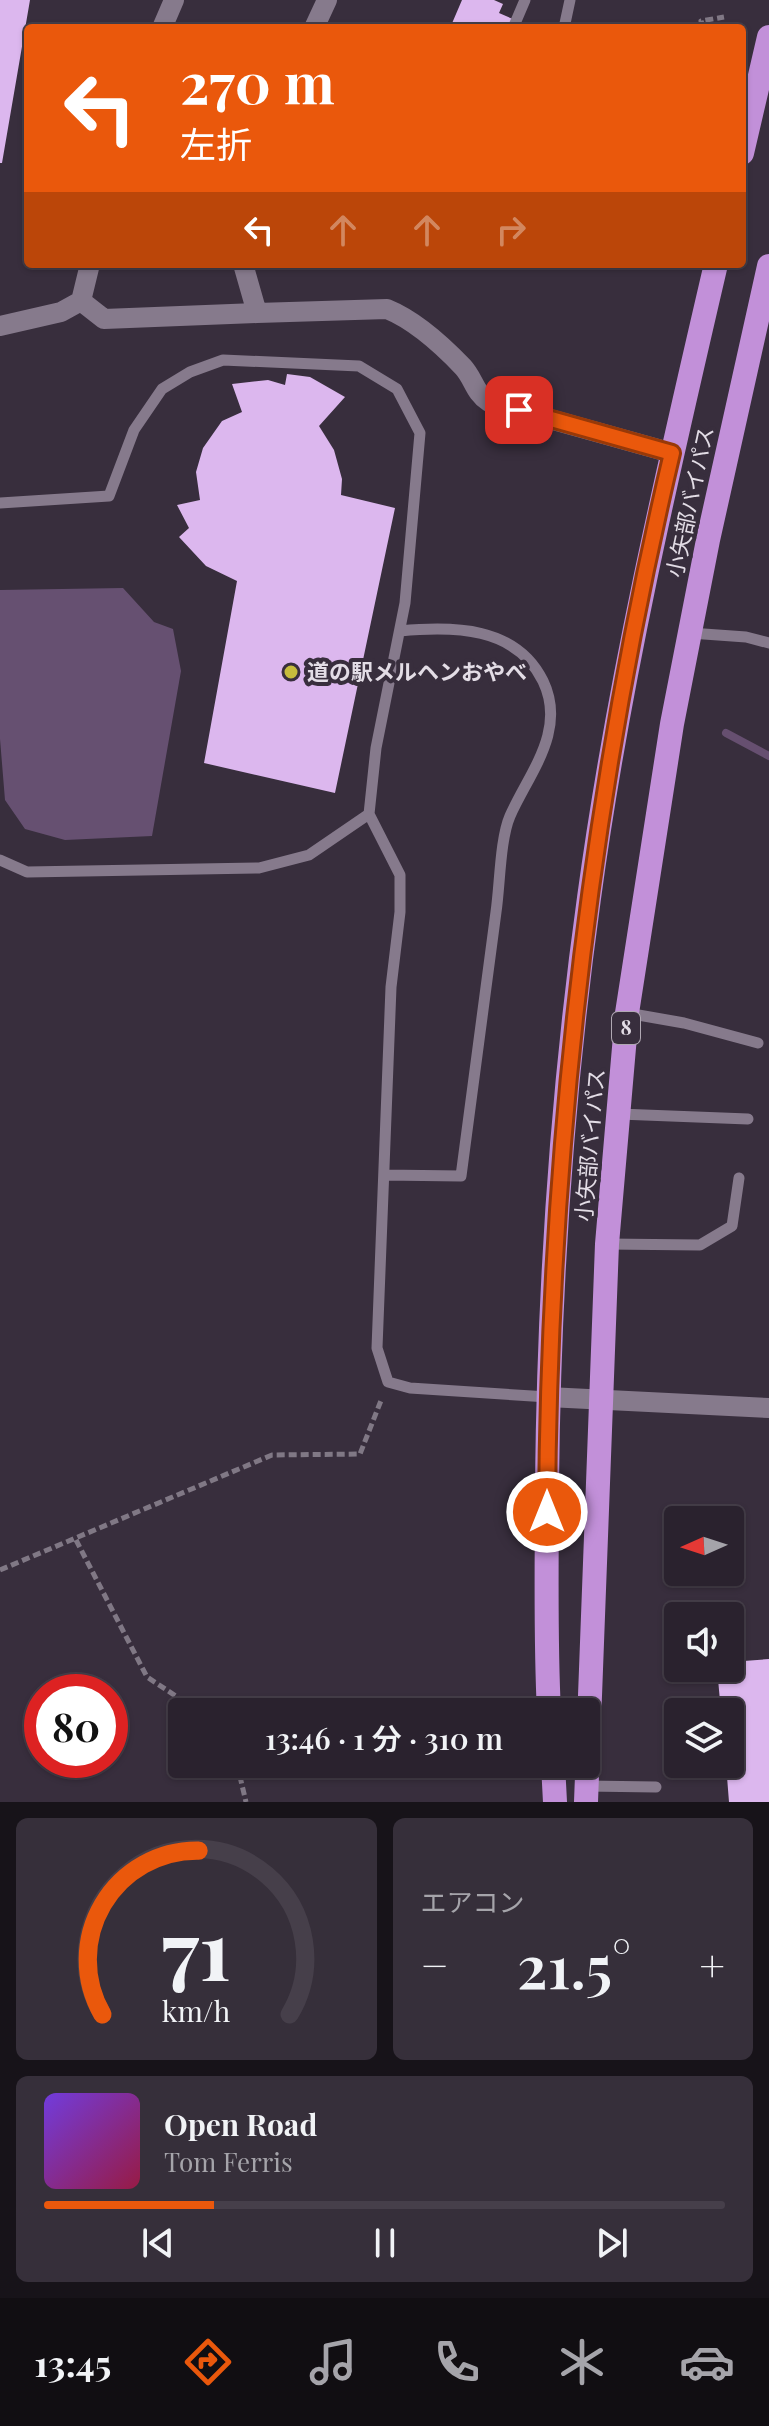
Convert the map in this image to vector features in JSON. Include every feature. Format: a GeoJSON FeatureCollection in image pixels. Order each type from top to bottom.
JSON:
{"type":"FeatureCollection","features":[{"type":"Feature","properties":{"kind":"highway"},"geometry":{"type":"LineString","coordinates":[[746,136],[769,37]]}},
{"type":"Feature","properties":{"kind":"highway","name":"小矢部バイパス"},"geometry":{"type":"LineString","coordinates":[[586,1794],[607,1244],[627,1013],[643,896],[690,633],[769,266]]}},
{"type":"Feature","properties":{"kind":"highway","name":"小矢部バイパス"},"geometry":{"type":"LineString","coordinates":[[548,1698],[548,1397],[557,1209],[589,896],[646,570],[715,268]]}},
{"type":"Feature","properties":{"kind":"highway"},"geometry":{"type":"LineString","coordinates":[[554,1778],[555,1802]]}},
{"type":"Feature","properties":{"kind":"street"},"geometry":{"type":"LineString","coordinates":[[164,24],[174,0]]}},
{"type":"Feature","properties":{"kind":"street"},"geometry":{"type":"LineString","coordinates":[[316,24],[327,0]]}},
{"type":"Feature","properties":{"kind":"street"},"geometry":{"type":"LineString","coordinates":[[0,326],[61,312],[81,301],[89,268]]}},
{"type":"Feature","properties":{"kind":"street"},"geometry":{"type":"LineString","coordinates":[[244,268],[257,313]]}},
{"type":"Feature","properties":{"kind":"street"},"geometry":{"type":"LineString","coordinates":[[81,301],[104,319],[387,309],[402,315],[465,369],[477,395],[489,402],[672,453]]}},
{"type":"Feature","properties":{"kind":"street"},"geometry":{"type":"LineString","coordinates":[[548,1397],[769,1408]]}},
{"type":"Feature","properties":{"kind":"lane"},"geometry":{"type":"LineString","coordinates":[[515,24],[525,0]]}},
{"type":"Feature","properties":{"kind":"lane"},"geometry":{"type":"LineString","coordinates":[[565,24],[570,0]]}},
{"type":"Feature","properties":{"kind":"lane"},"geometry":{"type":"LineString","coordinates":[[0,503],[109,496],[134,430],[162,389],[190,372],[223,360],[359,366],[397,389],[420,433],[416,509],[400,631],[376,748],[369,814],[400,875],[377,1348],[388,1382],[410,1388],[548,1397]]}},
{"type":"Feature","properties":{"kind":"lane"},"geometry":{"type":"LineString","coordinates":[[384,1175],[461,1176],[509,818],[542,757],[552,715],[543,681],[518,646],[472,631],[436,628],[400,631]]}},
{"type":"Feature","properties":{"kind":"lane"},"geometry":{"type":"LineString","coordinates":[[690,633],[769,643]]}},
{"type":"Feature","properties":{"kind":"lane"},"geometry":{"type":"LineString","coordinates":[[0,860],[27,872],[259,868],[309,855],[369,814]]}},
{"type":"Feature","properties":{"kind":"lane"},"geometry":{"type":"LineString","coordinates":[[627,1013],[684,1023],[758,1043]]}},
{"type":"Feature","properties":{"kind":"lane"},"geometry":{"type":"LineString","coordinates":[[619,1114],[748,1119]]}},
{"type":"Feature","properties":{"kind":"lane"},"geometry":{"type":"LineString","coordinates":[[607,1244],[700,1245],[732,1226],[739,1178]]}},
{"type":"Feature","properties":{"kind":"lane"},"geometry":{"type":"LineString","coordinates":[[586,1794],[656,1787]]}},
{"type":"Feature","properties":{"kind":"path"},"geometry":{"type":"LineString","coordinates":[[702,24],[701,21],[724,17]]}},
{"type":"Feature","properties":{"kind":"path"},"geometry":{"type":"LineString","coordinates":[[0,1570],[272,1455],[360,1454],[388,1382]]}},
{"type":"Feature","properties":{"kind":"path"},"geometry":{"type":"LineString","coordinates":[[76,1540],[147,1677],[179,1698]]}},
{"type":"Feature","properties":{"kind":"path"},"geometry":{"type":"LineString","coordinates":[[240,1778],[246,1802]]}},
{"type":"Feature","properties":{"kind":"shaded area"},"geometry":{"type":"Polygon","coordinates":[[[123,588],[154,622],[173,629],[181,671],[152,836],[65,840],[25,829],[5,800],[0,739],[0,590],[123,588]]]}},
{"type":"Feature","properties":{"kind":"building"},"geometry":{"type":"Polygon","coordinates":[[[0,0],[30,0],[2,163],[0,0]]]}},
{"type":"Feature","properties":{"kind":"building"},"geometry":{"type":"Polygon","coordinates":[[[462,0],[494,0],[503,4],[499,13],[524,24],[452,24],[462,0]]]}},
{"type":"Feature","properties":{"kind":"building","name":"道の駅メルヘンおやべ"},"geometry":{"type":"Polygon","coordinates":[[[287,374],[310,377],[345,397],[319,426],[334,450],[342,479],[341,495],[395,508],[335,793],[204,763],[237,581],[206,566],[179,537],[189,528],[177,505],[200,500],[196,472],[203,448],[222,421],[242,412],[232,384],[268,380],[285,385],[287,374]]]}},
{"type":"Feature","properties":{"kind":"building"},"geometry":{"type":"Polygon","coordinates":[[[769,1659],[769,1802],[729,1802],[727,1778],[744,1778],[744,1698],[720,1698],[718,1682],[744,1682],[744,1661],[769,1659]]]}},
{"type":"Feature","properties":{"kind":"waterway"},"geometry":{"type":"LineString","coordinates":[[726,733],[769,756]]}},
{"type":"Feature","properties":{"kind":"place","name":"道の駅メルヘンおやべ"},"geometry":{"type":"Point","coordinates":[291,672]}},
{"type":"Feature","properties":{"kind":"route"},"geometry":{"type":"LineString","coordinates":[[519,410],[672,453],[652,539],[618,722],[589,896],[572,1035],[554,1239],[547,1512]]}}]}
